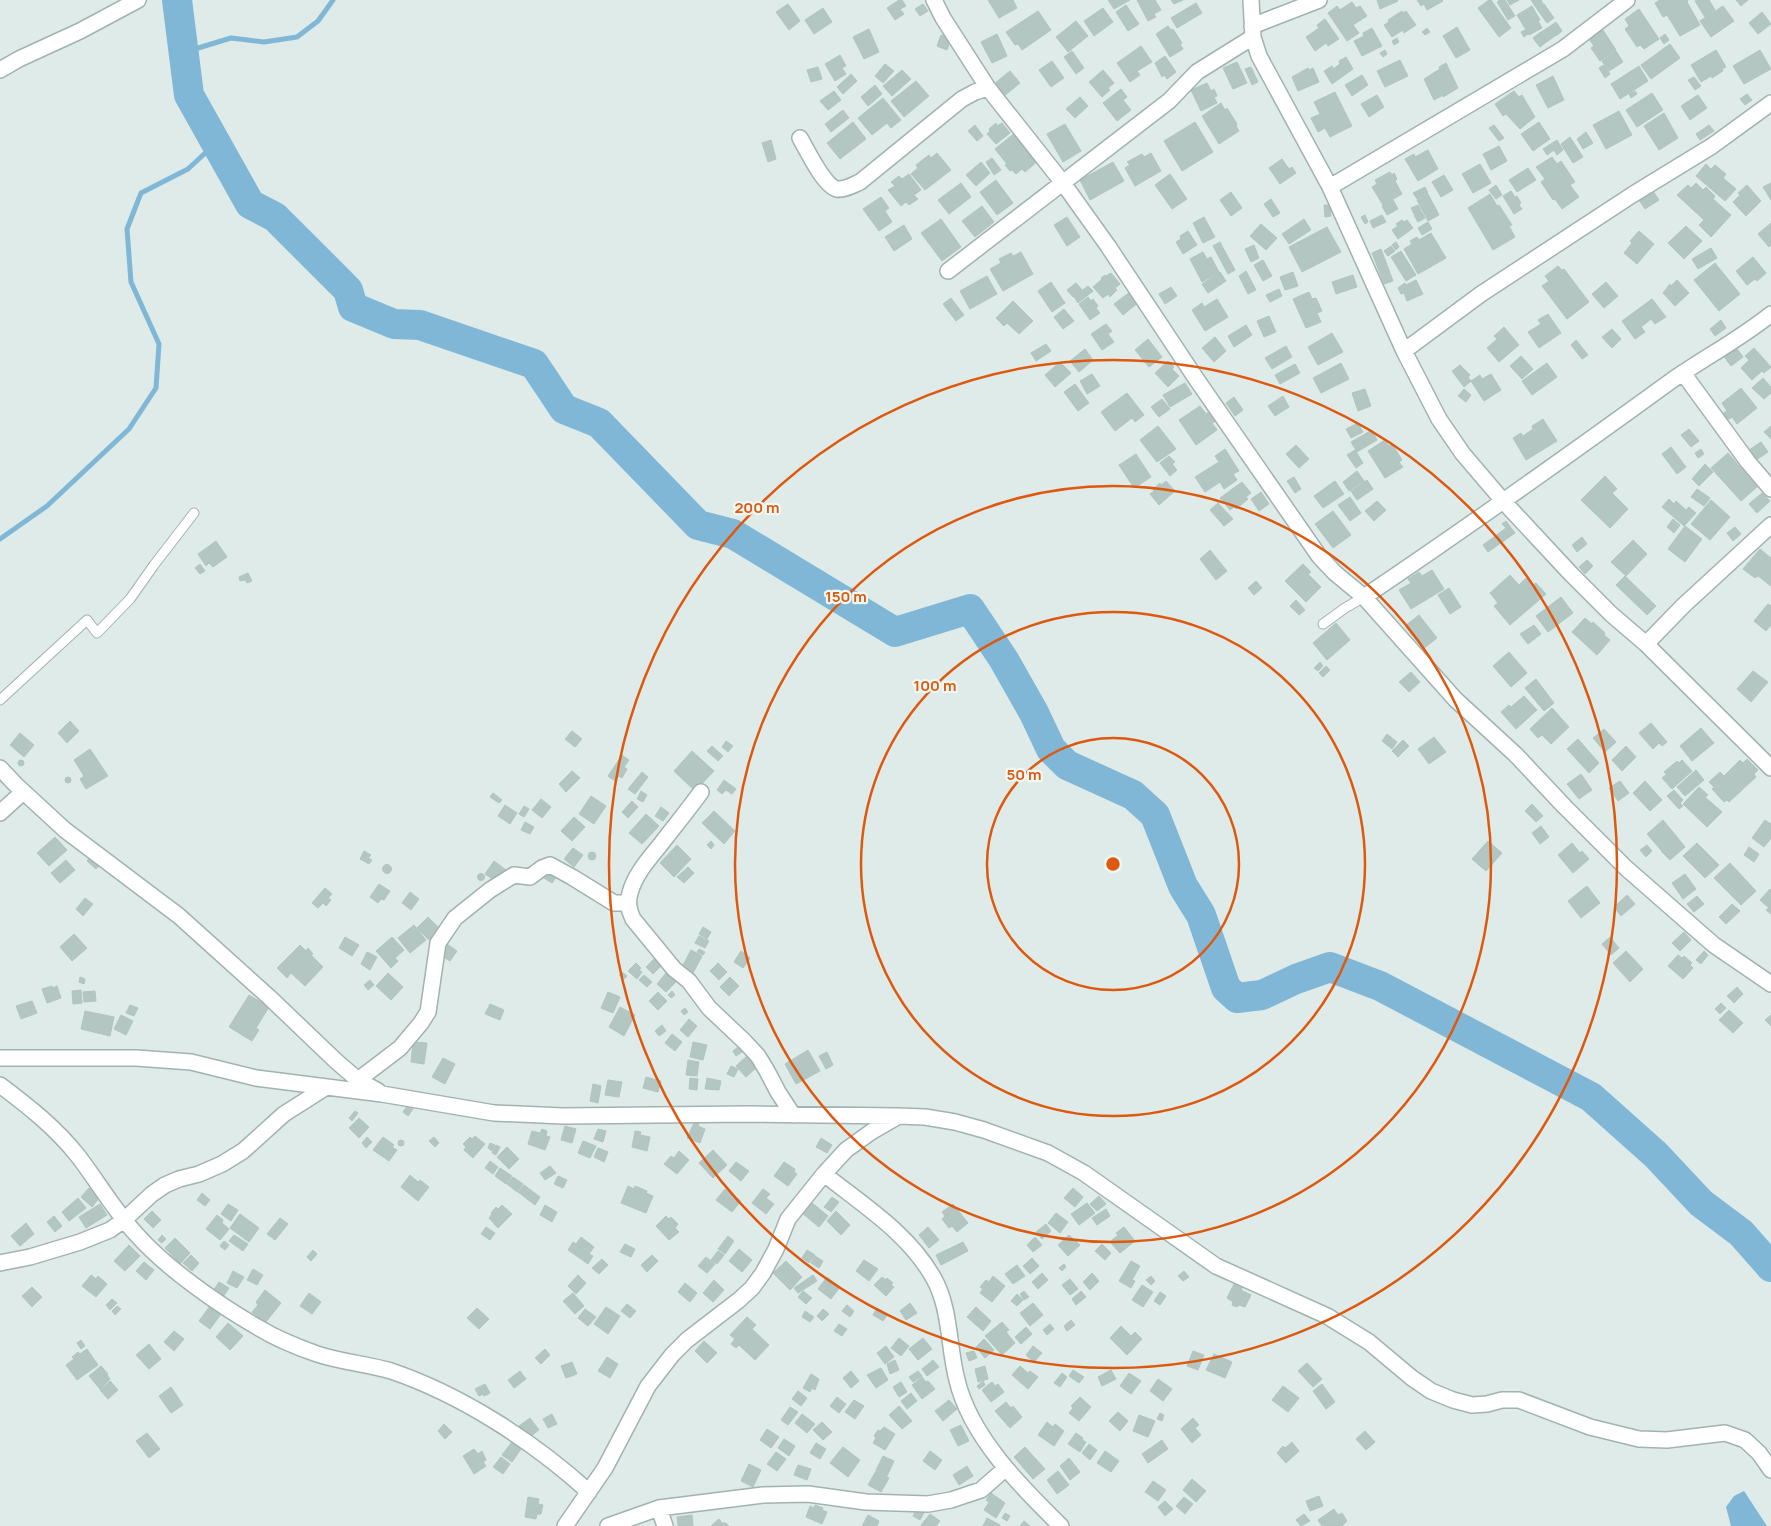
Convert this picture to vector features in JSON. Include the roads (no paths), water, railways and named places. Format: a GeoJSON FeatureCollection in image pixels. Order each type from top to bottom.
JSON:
{"type":"FeatureCollection","features":[{"type":"Feature","properties":{"kind":"street"},"geometry":{"type":"LineString","coordinates":[[0,70],[138,0]]}},
{"type":"Feature","properties":{"kind":"street"},"geometry":{"type":"LineString","coordinates":[[934,0],[943,18],[988,88],[1063,183],[1108,246],[1197,380],[1319,556],[1335,573],[1364,597],[1455,700],[1516,755],[1626,868],[1714,944],[1771,984]]}},
{"type":"Feature","properties":{"kind":"street"},"geometry":{"type":"LineString","coordinates":[[1251,0],[1252,31],[1259,56],[1330,187],[1404,351],[1439,418],[1463,454],[1504,502],[1598,601],[1646,644],[1771,768]]}},
{"type":"Feature","properties":{"kind":"street"},"geometry":{"type":"LineString","coordinates":[[948,271],[1169,101],[1197,72],[1252,31],[1319,0]]}},
{"type":"Feature","properties":{"kind":"street"},"geometry":{"type":"LineString","coordinates":[[1330,187],[1563,49],[1627,0]]}},
{"type":"Feature","properties":{"kind":"street"},"geometry":{"type":"LineString","coordinates":[[800,138],[828,184],[838,189],[848,188],[860,182],[962,99],[988,88]]}},
{"type":"Feature","properties":{"kind":"street"},"geometry":{"type":"LineString","coordinates":[[1404,351],[1481,294],[1632,195],[1712,146],[1771,103]]}},
{"type":"Feature","properties":{"kind":"street"},"geometry":{"type":"LineString","coordinates":[[1364,597],[1504,502],[1683,373],[1727,346],[1771,314]]}},
{"type":"Feature","properties":{"kind":"street"},"geometry":{"type":"LineString","coordinates":[[1683,373],[1748,462],[1771,489]]}},
{"type":"Feature","properties":{"kind":"street"},"geometry":{"type":"LineString","coordinates":[[1646,644],[1684,605],[1771,525]]}},
{"type":"Feature","properties":{"kind":"street"},"geometry":{"type":"LineString","coordinates":[[0,768],[65,830],[178,916],[358,1080],[382,1094]]}},
{"type":"Feature","properties":{"kind":"street"},"geometry":{"type":"LineString","coordinates":[[0,813],[23,792]]}},
{"type":"Feature","properties":{"kind":"street"},"geometry":{"type":"LineString","coordinates":[[701,792],[644,866],[630,892],[628,903],[633,919],[674,969],[690,981],[709,1008],[758,1056],[793,1115]]}},
{"type":"Feature","properties":{"kind":"street"},"geometry":{"type":"LineString","coordinates":[[358,1080],[400,1048],[421,1024],[428,1012],[438,943],[455,918],[490,890],[514,875],[530,877],[542,868],[550,865],[614,903],[628,903]]}},
{"type":"Feature","properties":{"kind":"street"},"geometry":{"type":"LineString","coordinates":[[0,1058],[136,1058],[191,1062],[256,1078],[382,1094],[494,1113],[563,1116],[681,1114],[898,1116],[925,1117],[955,1122],[984,1130],[1048,1153],[1084,1173],[1216,1266],[1327,1316],[1369,1342],[1412,1378],[1431,1390],[1453,1400],[1472,1404],[1518,1400],[1590,1427],[1639,1439],[1667,1440],[1725,1433],[1745,1440],[1759,1453],[1771,1470]]}},
{"type":"Feature","properties":{"kind":"street"},"geometry":{"type":"LineString","coordinates":[[0,1085],[23,1102],[64,1140],[79,1157],[124,1220],[152,1250],[202,1290],[259,1328],[290,1344],[318,1354],[392,1372],[441,1392],[502,1426],[543,1453],[589,1492]]}},
{"type":"Feature","properties":{"kind":"street"},"geometry":{"type":"LineString","coordinates":[[0,1263],[30,1257],[80,1242],[110,1230],[165,1185],[207,1171],[243,1151],[284,1114],[325,1088]]}},
{"type":"Feature","properties":{"kind":"street"},"geometry":{"type":"LineString","coordinates":[[565,1526],[589,1492],[624,1434],[648,1386],[672,1356],[687,1340],[752,1288],[767,1265],[788,1219],[846,1150],[898,1116]]}},
{"type":"Feature","properties":{"kind":"street"},"geometry":{"type":"LineString","coordinates":[[824,1174],[889,1225],[906,1241],[934,1278],[949,1326],[950,1349],[957,1382],[964,1401],[982,1435],[1006,1468],[1061,1526]]}},
{"type":"Feature","properties":{"kind":"street"},"geometry":{"type":"LineString","coordinates":[[608,1526],[659,1508],[763,1495],[808,1494],[866,1502],[928,1504],[951,1500],[981,1490],[1006,1468]]}},
{"type":"Feature","properties":{"kind":"street"},"geometry":{"type":"LineString","coordinates":[[659,1508],[665,1526]]}},
{"type":"Feature","properties":{"kind":"lane"},"geometry":{"type":"LineString","coordinates":[[0,700],[87,620],[97,633],[130,599],[194,513]]}},
{"type":"Feature","properties":{"kind":"lane"},"geometry":{"type":"LineString","coordinates":[[1323,624],[1364,597]]}},
{"type":"Feature","properties":{"kind":"water"},"geometry":{"type":"Polygon","coordinates":[[[1744,1491],[1767,1526],[1731,1526],[1726,1507],[1734,1496],[1744,1491]]]}},
{"type":"Feature","properties":{"kind":"waterway"},"geometry":{"type":"LineString","coordinates":[[177,0],[189,95],[250,204],[275,217],[348,290],[353,307],[394,324],[420,325],[534,364],[564,409],[599,423],[698,525],[733,534],[895,632],[970,609],[1004,660],[1034,713],[1051,749],[1067,765],[1133,795],[1155,815],[1183,886],[1201,915],[1226,988],[1237,998],[1262,995],[1296,979],[1330,967],[1380,986],[1591,1097],[1656,1155],[1701,1203],[1741,1233],[1771,1267]]}},
{"type":"Feature","properties":{"kind":"waterway"},"geometry":{"type":"LineString","coordinates":[[185,52],[231,38],[264,42],[297,37],[318,21],[333,0]]}},
{"type":"Feature","properties":{"kind":"waterway"},"geometry":{"type":"LineString","coordinates":[[0,539],[47,506],[129,429],[156,388],[159,344],[131,282],[127,229],[141,193],[188,169],[216,143]]}}]}
